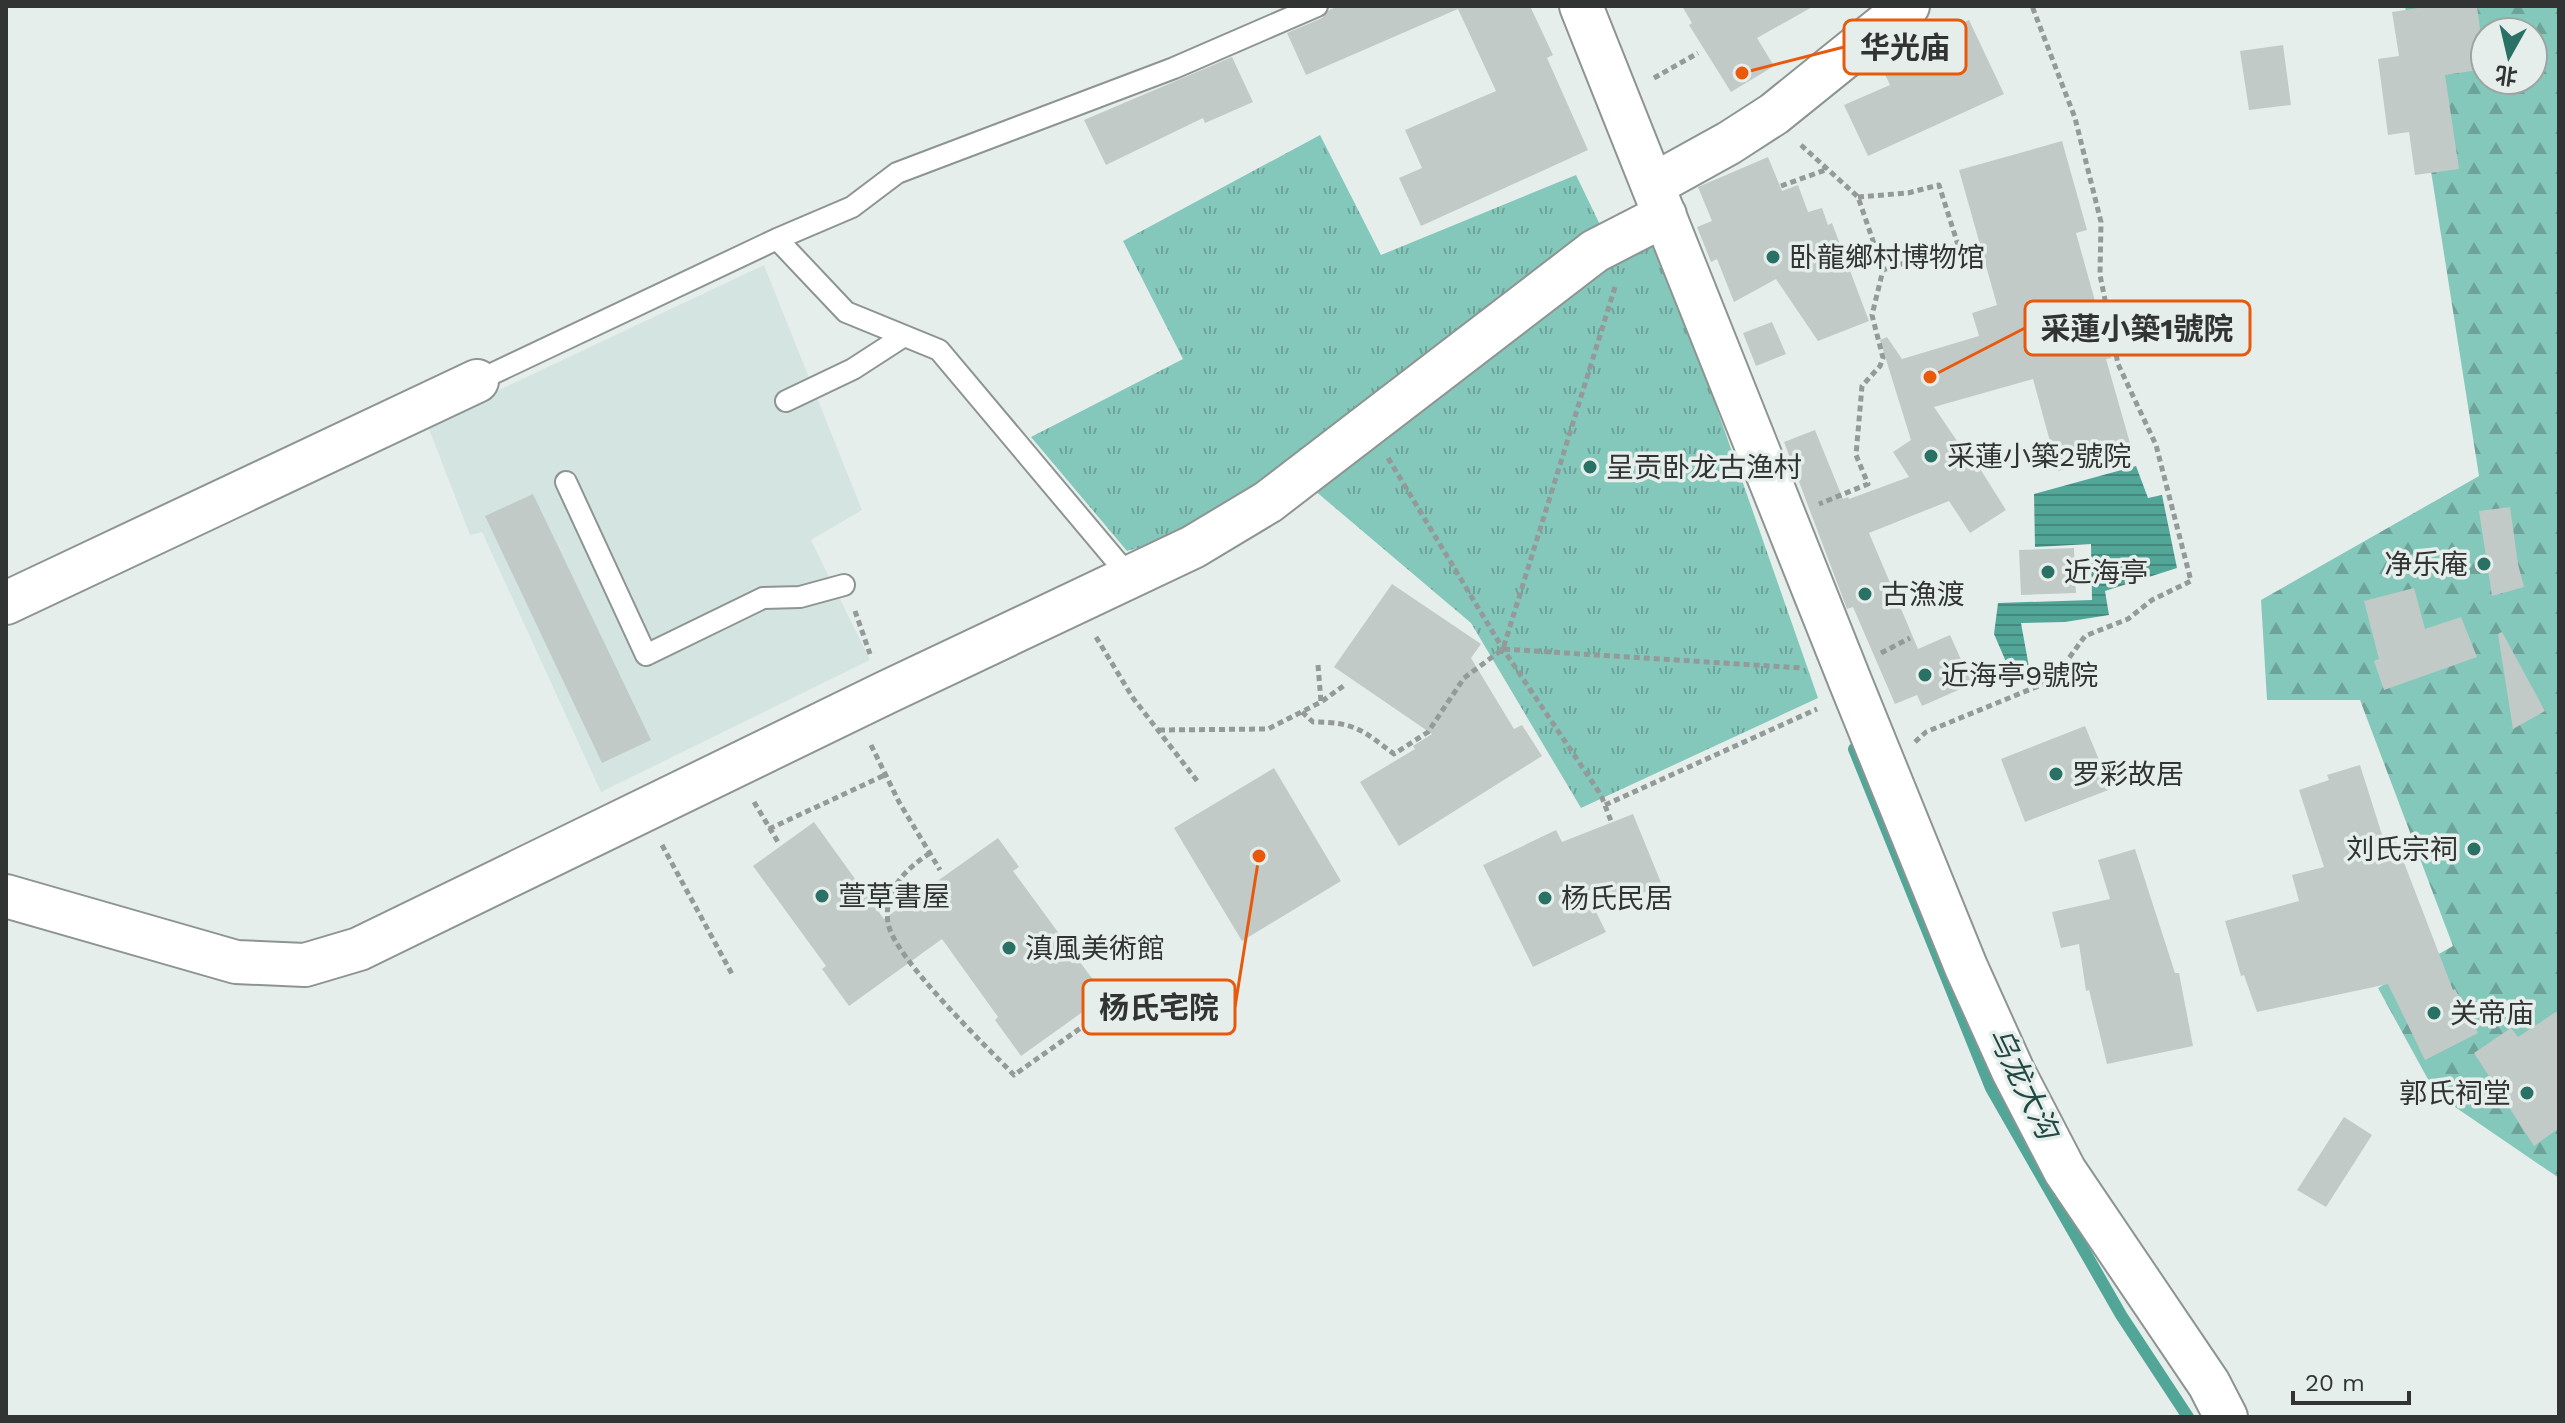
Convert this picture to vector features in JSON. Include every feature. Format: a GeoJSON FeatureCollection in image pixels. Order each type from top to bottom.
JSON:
{"type":"FeatureCollection","features":[{"type":"Feature","properties":{"kind":"street"},"geometry":{"type":"LineString","coordinates":[[1581,6],[1618,97],[1650,211],[1786,518],[1966,967],[2013,1071],[2058,1158],[2209,1384],[2226,1417]]}},
{"type":"Feature","properties":{"kind":"street"},"geometry":{"type":"LineString","coordinates":[[6,896],[236,962],[305,965],[359,949],[853,708],[1193,547],[1268,502],[1650,211],[1729,143],[1774,114],[1908,6]]}},
{"type":"Feature","properties":{"kind":"street"},"geometry":{"type":"LineString","coordinates":[[6,603],[477,381]]}},
{"type":"Feature","properties":{"kind":"lane"},"geometry":{"type":"LineString","coordinates":[[477,381],[777,239],[852,207],[897,173],[1174,68],[1317,6]]}},
{"type":"Feature","properties":{"kind":"lane"},"geometry":{"type":"LineString","coordinates":[[777,239],[846,312],[939,350],[1129,576]]}},
{"type":"Feature","properties":{"kind":"lane"},"geometry":{"type":"LineString","coordinates":[[786,401],[853,369],[904,336]]}},
{"type":"Feature","properties":{"kind":"lane"},"geometry":{"type":"LineString","coordinates":[[566,482],[646,655],[763,598],[800,597],[844,585]]}},
{"type":"Feature","properties":{"kind":"path"},"geometry":{"type":"LineString","coordinates":[[1882,760],[1906,750],[1926,732],[2053,680],[2085,636],[2128,619],[2152,600],[2191,581],[2156,445],[2118,364],[2100,275],[2101,222],[2075,118],[2032,6]]}},
{"type":"Feature","properties":{"kind":"path"},"geometry":{"type":"LineString","coordinates":[[1618,97],[1698,53]]}},
{"type":"Feature","properties":{"kind":"path"},"geometry":{"type":"LineString","coordinates":[[1774,114],[1790,135],[1858,197],[1883,270],[1872,315],[1883,358],[1862,386],[1856,455],[1868,484],[1786,518]]}},
{"type":"Feature","properties":{"kind":"path"},"geometry":{"type":"LineString","coordinates":[[1781,186],[1828,169]]}},
{"type":"Feature","properties":{"kind":"path"},"geometry":{"type":"LineString","coordinates":[[1858,197],[1908,193],[1939,185],[1958,245],[1883,270]]}},
{"type":"Feature","properties":{"kind":"path"},"geometry":{"type":"LineString","coordinates":[[1302,712],[1313,722],[1339,722],[1358,727],[1394,754],[1428,732],[1464,678],[1503,649],[1650,211]]}},
{"type":"Feature","properties":{"kind":"path"},"geometry":{"type":"LineString","coordinates":[[1368,425],[1503,649],[1605,805],[1611,821]]}},
{"type":"Feature","properties":{"kind":"path"},"geometry":{"type":"LineString","coordinates":[[844,585],[869,651]]}},
{"type":"Feature","properties":{"kind":"path"},"geometry":{"type":"LineString","coordinates":[[1076,601],[1133,698],[1198,782]]}},
{"type":"Feature","properties":{"kind":"path"},"geometry":{"type":"LineString","coordinates":[[1503,649],[1845,671]]}},
{"type":"Feature","properties":{"kind":"path"},"geometry":{"type":"LineString","coordinates":[[1318,665],[1321,702]]}},
{"type":"Feature","properties":{"kind":"path"},"geometry":{"type":"LineString","coordinates":[[1158,730],[1268,729],[1321,702],[1346,684]]}},
{"type":"Feature","properties":{"kind":"path"},"geometry":{"type":"LineString","coordinates":[[1605,805],[1823,706]]}},
{"type":"Feature","properties":{"kind":"path"},"geometry":{"type":"LineString","coordinates":[[853,708],[885,775],[940,870]]}},
{"type":"Feature","properties":{"kind":"path"},"geometry":{"type":"LineString","coordinates":[[769,829],[885,775]]}},
{"type":"Feature","properties":{"kind":"path"},"geometry":{"type":"LineString","coordinates":[[645,810],[732,974]]}},
{"type":"Feature","properties":{"kind":"path"},"geometry":{"type":"LineString","coordinates":[[930,853],[899,877],[893,890],[888,906],[888,923],[893,937],[936,993],[1014,1075],[1109,1008]]}},
{"type":"Feature","properties":{"kind":"shaded area"},"geometry":{"type":"Polygon","coordinates":[[[764,265],[862,510],[811,540],[870,660],[601,792],[482,532],[470,535],[427,424],[764,265]]]}},
{"type":"Feature","properties":{"kind":"shaded area"},"geometry":{"type":"Polygon","coordinates":[[[2136,466],[2148,498],[2162,495],[2177,568],[2105,591],[2109,615],[2065,622],[2021,623],[2029,667],[2010,671],[1994,634],[1998,603],[2092,600],[2091,544],[2035,547],[2034,494],[2136,466]]]}},
{"type":"Feature","properties":{"kind":"green space"},"geometry":{"type":"Polygon","coordinates":[[[2405,6],[2559,6],[2559,1178],[2436,1094],[2378,988],[2453,946],[2360,700],[2267,700],[2261,600],[2479,476],[2405,6]]]}},
{"type":"Feature","properties":{"kind":"green space"},"geometry":{"type":"Polygon","coordinates":[[[1320,135],[1381,255],[1576,175],[1604,233],[1193,532],[1127,551],[1031,437],[1183,359],[1123,241],[1320,135]]]}},
{"type":"Feature","properties":{"kind":"green space"},"geometry":{"type":"Polygon","coordinates":[[[1656,234],[1818,698],[1581,808],[1471,623],[1307,484],[1569,290],[1656,234]]]}},
{"type":"Feature","properties":{"kind":"building"},"geometry":{"type":"Polygon","coordinates":[[[1339,6],[1530,6],[1553,55],[1547,58],[1588,150],[1421,226],[1399,178],[1422,168],[1405,130],[1496,91],[1458,9],[1306,75],[1287,33],[1322,18],[1329,10],[1339,6]]]}},
{"type":"Feature","properties":{"kind":"building"},"geometry":{"type":"Polygon","coordinates":[[[1682,6],[1814,6],[1757,38],[1774,66],[1731,92],[1689,25],[1692,23],[1682,6]]]}},
{"type":"Feature","properties":{"kind":"building"},"geometry":{"type":"Polygon","coordinates":[[[2432,6],[2477,6],[2478,16],[2469,16],[2469,71],[2445,75],[2459,169],[2415,175],[2409,132],[2388,135],[2378,59],[2399,56],[2392,12],[2432,6]]]}},
{"type":"Feature","properties":{"kind":"building"},"geometry":{"type":"Polygon","coordinates":[[[1969,20],[2004,94],[1868,156],[1844,105],[1890,85],[1879,62],[1969,20]]]}},
{"type":"Feature","properties":{"kind":"building"},"geometry":{"type":"Polygon","coordinates":[[[2283,45],[2291,105],[2249,110],[2240,51],[2283,45]]]}},
{"type":"Feature","properties":{"kind":"building"},"geometry":{"type":"Polygon","coordinates":[[[1232,57],[1253,102],[1205,123],[1203,118],[1106,165],[1084,120],[1232,57]]]}},
{"type":"Feature","properties":{"kind":"building"},"geometry":{"type":"Polygon","coordinates":[[[2062,141],[2087,230],[2076,233],[2111,358],[2106,359],[2132,450],[2058,471],[2033,379],[1934,407],[1974,466],[1977,464],[2006,510],[1970,533],[1949,501],[1869,533],[1918,649],[1950,635],[1972,684],[1922,706],[1917,695],[1895,704],[1853,607],[1847,609],[1784,442],[1815,430],[1843,499],[1909,477],[1893,452],[1911,440],[1880,340],[1887,337],[1902,359],[1979,336],[1972,313],[1997,305],[1959,170],[2062,141]]]}},
{"type":"Feature","properties":{"kind":"building"},"geometry":{"type":"Polygon","coordinates":[[[1768,157],[1782,191],[1798,185],[1808,212],[1822,208],[1828,225],[1832,223],[1869,321],[1818,341],[1776,279],[1734,302],[1717,259],[1711,262],[1697,227],[1712,221],[1698,187],[1768,157]]]}},
{"type":"Feature","properties":{"kind":"building"},"geometry":{"type":"Polygon","coordinates":[[[1772,322],[1786,354],[1756,366],[1743,333],[1772,322]]]}},
{"type":"Feature","properties":{"kind":"building"},"geometry":{"type":"Polygon","coordinates":[[[533,494],[651,740],[602,763],[485,516],[533,494]]]}},
{"type":"Feature","properties":{"kind":"building"},"geometry":{"type":"Polygon","coordinates":[[[2510,507],[2524,587],[2492,596],[2479,511],[2510,507]]]}},
{"type":"Feature","properties":{"kind":"building","name":"近海亭"},"geometry":{"type":"Polygon","coordinates":[[[2074,548],[2076,593],[2021,595],[2019,550],[2074,548]]]}},
{"type":"Feature","properties":{"kind":"building"},"geometry":{"type":"Polygon","coordinates":[[[1392,584],[1481,644],[1471,658],[1514,729],[1522,725],[1542,756],[1399,846],[1360,782],[1415,749],[1413,746],[1432,734],[1334,667],[1392,584]]]}},
{"type":"Feature","properties":{"kind":"building"},"geometry":{"type":"Polygon","coordinates":[[[2414,588],[2425,629],[2461,617],[2477,657],[2384,690],[2374,661],[2379,659],[2364,601],[2414,588]]]}},
{"type":"Feature","properties":{"kind":"building"},"geometry":{"type":"Polygon","coordinates":[[[2502,632],[2545,711],[2513,729],[2498,634],[2502,632]]]}},
{"type":"Feature","properties":{"kind":"building","name":"罗彩故居"},"geometry":{"type":"Polygon","coordinates":[[[2085,726],[2111,789],[2025,822],[2001,759],[2085,726]]]}},
{"type":"Feature","properties":{"kind":"building"},"geometry":{"type":"Polygon","coordinates":[[[2360,765],[2383,838],[2393,834],[2453,990],[2478,1033],[2425,1060],[2388,984],[2257,1012],[2244,975],[2241,976],[2225,921],[2299,901],[2292,875],[2324,867],[2299,790],[2329,780],[2327,775],[2360,765]]]}},
{"type":"Feature","properties":{"kind":"building"},"geometry":{"type":"Polygon","coordinates":[[[1274,768],[1341,881],[1242,941],[1174,828],[1274,768]]]}},
{"type":"Feature","properties":{"kind":"building","name":"杨氏民居"},"geometry":{"type":"Polygon","coordinates":[[[1633,814],[1662,885],[1596,912],[1606,932],[1533,967],[1483,865],[1556,830],[1562,842],[1633,814]]]}},
{"type":"Feature","properties":{"kind":"building"},"geometry":{"type":"Polygon","coordinates":[[[814,822],[884,919],[998,838],[1019,867],[1013,871],[1105,996],[1021,1056],[995,1020],[998,1017],[942,939],[849,1006],[822,969],[826,966],[753,866],[814,822]]]}},
{"type":"Feature","properties":{"kind":"building"},"geometry":{"type":"Polygon","coordinates":[[[2135,849],[2175,973],[2179,973],[2193,1046],[2107,1064],[2089,990],[2086,991],[2079,944],[2061,948],[2052,912],[2110,899],[2098,860],[2135,849]]]}},
{"type":"Feature","properties":{"kind":"building","name":"郭氏祠堂"},"geometry":{"type":"Polygon","coordinates":[[[2559,1010],[2559,1128],[2534,1146],[2474,1053],[2511,1028],[2518,1037],[2559,1010]]]}},
{"type":"Feature","properties":{"kind":"building"},"geometry":{"type":"Polygon","coordinates":[[[2344,1117],[2372,1135],[2326,1207],[2297,1190],[2344,1117]]]}},
{"type":"Feature","properties":{"kind":"waterway","name":"乌龙大沟"},"geometry":{"type":"LineString","coordinates":[[1854,749],[1991,1088],[2121,1315],[2188,1417]]}},
{"type":"Feature","properties":{"kind":"place","name":"华光庙"},"geometry":{"type":"Point","coordinates":[1742,73]}},
{"type":"Feature","properties":{"kind":"place","name":"卧龍鄉村博物馆"},"geometry":{"type":"Point","coordinates":[1773,257]}},
{"type":"Feature","properties":{"kind":"place","name":"采蓮小築1號院"},"geometry":{"type":"Point","coordinates":[1930,377]}},
{"type":"Feature","properties":{"kind":"place","name":"采蓮小築2號院"},"geometry":{"type":"Point","coordinates":[1931,456]}},
{"type":"Feature","properties":{"kind":"place","name":"呈贡卧龙古渔村"},"geometry":{"type":"Point","coordinates":[1590,467]}},
{"type":"Feature","properties":{"kind":"place","name":"净乐庵"},"geometry":{"type":"Point","coordinates":[2484,564]}},
{"type":"Feature","properties":{"kind":"place","name":"近海亭"},"geometry":{"type":"Point","coordinates":[2048,572]}},
{"type":"Feature","properties":{"kind":"place","name":"古漁渡"},"geometry":{"type":"Point","coordinates":[1865,594]}},
{"type":"Feature","properties":{"kind":"place","name":"近海亭9號院"},"geometry":{"type":"Point","coordinates":[1925,675]}},
{"type":"Feature","properties":{"kind":"place","name":"罗彩故居"},"geometry":{"type":"Point","coordinates":[2056,774]}},
{"type":"Feature","properties":{"kind":"place","name":"刘氏宗祠"},"geometry":{"type":"Point","coordinates":[2474,849]}},
{"type":"Feature","properties":{"kind":"place","name":"杨氏宅院"},"geometry":{"type":"Point","coordinates":[1259,856]}},
{"type":"Feature","properties":{"kind":"place","name":"萱草書屋"},"geometry":{"type":"Point","coordinates":[822,896]}},
{"type":"Feature","properties":{"kind":"place","name":"杨氏民居"},"geometry":{"type":"Point","coordinates":[1545,898]}},
{"type":"Feature","properties":{"kind":"place","name":"滇風美術館"},"geometry":{"type":"Point","coordinates":[1009,948]}},
{"type":"Feature","properties":{"kind":"place","name":"关帝庙"},"geometry":{"type":"Point","coordinates":[2434,1013]}},
{"type":"Feature","properties":{"kind":"place","name":"郭氏祠堂"},"geometry":{"type":"Point","coordinates":[2527,1093]}}]}
